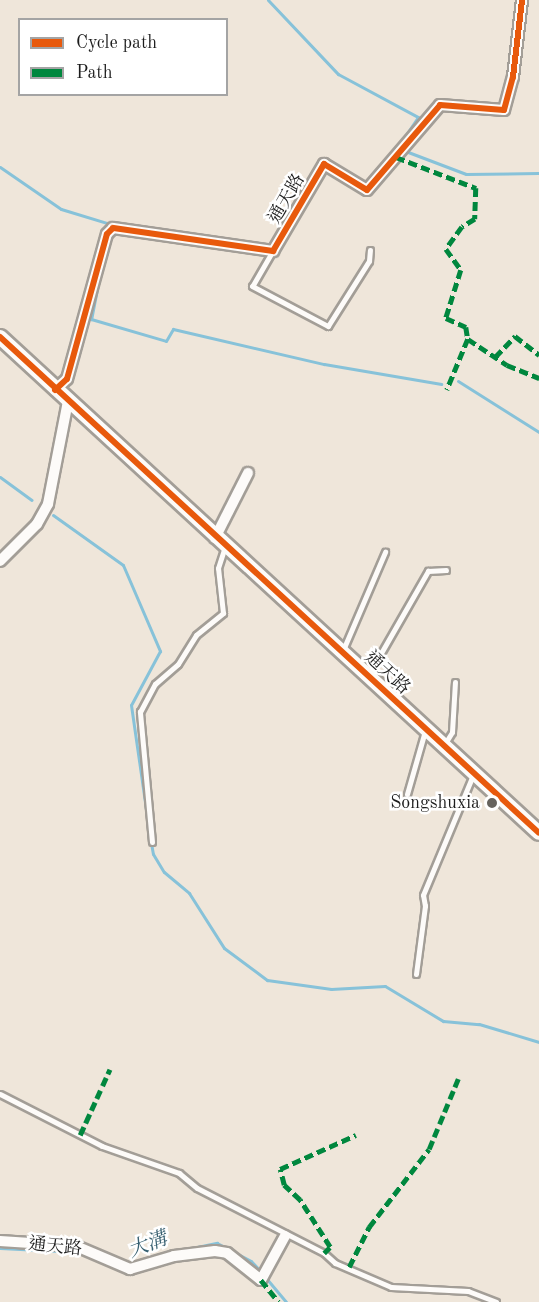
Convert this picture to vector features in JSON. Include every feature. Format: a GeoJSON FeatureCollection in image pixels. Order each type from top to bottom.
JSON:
{"type":"FeatureCollection","features":[{"type":"Feature","properties":{"kind":"street","name":"通天路"},"geometry":{"type":"LineString","coordinates":[[55,390],[66,379],[107,234],[113,228],[273,250],[324,164],[367,190],[440,105],[504,110],[513,77],[522,0]]}},
{"type":"Feature","properties":{"kind":"street","name":"通天路"},"geometry":{"type":"LineString","coordinates":[[0,337],[220,542],[539,833]]}},
{"type":"Feature","properties":{"kind":"street"},"geometry":{"type":"LineString","coordinates":[[0,561],[37,524],[48,504],[69,400]]}},
{"type":"Feature","properties":{"kind":"street"},"geometry":{"type":"LineString","coordinates":[[220,542],[248,473]]}},
{"type":"Feature","properties":{"kind":"street","name":"通天路"},"geometry":{"type":"LineString","coordinates":[[0,1241],[76,1246],[130,1269],[215,1251],[227,1253],[261,1280],[285,1236]]}},
{"type":"Feature","properties":{"kind":"lane"},"geometry":{"type":"LineString","coordinates":[[273,250],[252,286],[328,326],[369,261],[370,249]]}},
{"type":"Feature","properties":{"kind":"lane"},"geometry":{"type":"LineString","coordinates":[[152,842],[140,712],[155,684],[178,664],[196,635],[222,613],[218,568],[220,542]]}},
{"type":"Feature","properties":{"kind":"lane"},"geometry":{"type":"LineString","coordinates":[[342,651],[385,552]]}},
{"type":"Feature","properties":{"kind":"lane"},"geometry":{"type":"LineString","coordinates":[[368,676],[428,571],[446,570]]}},
{"type":"Feature","properties":{"kind":"lane"},"geometry":{"type":"LineString","coordinates":[[443,746],[452,732],[455,682]]}},
{"type":"Feature","properties":{"kind":"lane"},"geometry":{"type":"LineString","coordinates":[[406,794],[425,729]]}},
{"type":"Feature","properties":{"kind":"lane"},"geometry":{"type":"LineString","coordinates":[[416,974],[425,906],[423,895],[474,773]]}},
{"type":"Feature","properties":{"kind":"lane"},"geometry":{"type":"LineString","coordinates":[[0,1094],[102,1146],[178,1173],[197,1188],[285,1236],[391,1287],[468,1291],[496,1302]]}},
{"type":"Feature","properties":{"kind":"waterway"},"geometry":{"type":"LineString","coordinates":[[268,0],[338,74],[418,117],[399,145]]}},
{"type":"Feature","properties":{"kind":"waterway"},"geometry":{"type":"LineString","coordinates":[[408,152],[466,174],[539,173]]}},
{"type":"Feature","properties":{"kind":"waterway"},"geometry":{"type":"LineString","coordinates":[[0,167],[61,209],[110,224]]}},
{"type":"Feature","properties":{"kind":"waterway"},"geometry":{"type":"LineString","coordinates":[[98,284],[91,319],[166,341],[173,329],[324,364],[441,384]]}},
{"type":"Feature","properties":{"kind":"waterway"},"geometry":{"type":"LineString","coordinates":[[458,381],[539,432]]}},
{"type":"Feature","properties":{"kind":"waterway"},"geometry":{"type":"LineString","coordinates":[[0,477],[32,500]]}},
{"type":"Feature","properties":{"kind":"waterway"},"geometry":{"type":"LineString","coordinates":[[53,515],[123,565],[160,651],[131,705],[147,816]]}},
{"type":"Feature","properties":{"kind":"waterway"},"geometry":{"type":"LineString","coordinates":[[151,843],[153,854],[164,872],[189,893],[224,948],[267,980],[331,989],[385,986],[443,1021],[479,1024],[539,1042]]}},
{"type":"Feature","properties":{"kind":"waterway","name":"大溝"},"geometry":{"type":"LineString","coordinates":[[178,1251],[217,1243],[251,1261],[262,1273]]}},
{"type":"Feature","properties":{"kind":"waterway","name":"大溝"},"geometry":{"type":"LineString","coordinates":[[0,1248],[80,1252]]}},
{"type":"Feature","properties":{"kind":"waterway","name":"大溝"},"geometry":{"type":"LineString","coordinates":[[266,1278],[286,1302]]}},
{"type":"Feature","properties":{"kind":"marked path"},"geometry":{"type":"LineString","coordinates":[[396,157],[476,188],[475,219],[462,227],[446,249],[461,270],[446,318],[466,327],[468,339],[447,390]]}},
{"type":"Feature","properties":{"kind":"marked path"},"geometry":{"type":"LineString","coordinates":[[495,357],[515,336],[539,355]]}},
{"type":"Feature","properties":{"kind":"marked path"},"geometry":{"type":"LineString","coordinates":[[468,339],[507,365],[539,378]]}},
{"type":"Feature","properties":{"kind":"marked path"},"geometry":{"type":"LineString","coordinates":[[80,1135],[110,1069]]}},
{"type":"Feature","properties":{"kind":"marked path"},"geometry":{"type":"LineString","coordinates":[[349,1267],[369,1227],[429,1149],[458,1079]]}},
{"type":"Feature","properties":{"kind":"marked path"},"geometry":{"type":"LineString","coordinates":[[324,1253],[330,1247],[300,1200],[284,1185],[280,1169],[356,1135]]}},
{"type":"Feature","properties":{"kind":"marked path"},"geometry":{"type":"LineString","coordinates":[[261,1280],[279,1302]]}},
{"type":"Feature","properties":{"kind":"cycle path"},"geometry":{"type":"LineString","coordinates":[[55,390],[67,379],[107,234],[113,228],[273,251],[324,164],[367,190],[440,105],[504,110],[513,77],[522,0]]}},
{"type":"Feature","properties":{"kind":"cycle path"},"geometry":{"type":"LineString","coordinates":[[0,337],[539,833]]}},
{"type":"Feature","properties":{"kind":"place","name":"Songshuxia"},"geometry":{"type":"Point","coordinates":[492,803]}}]}
